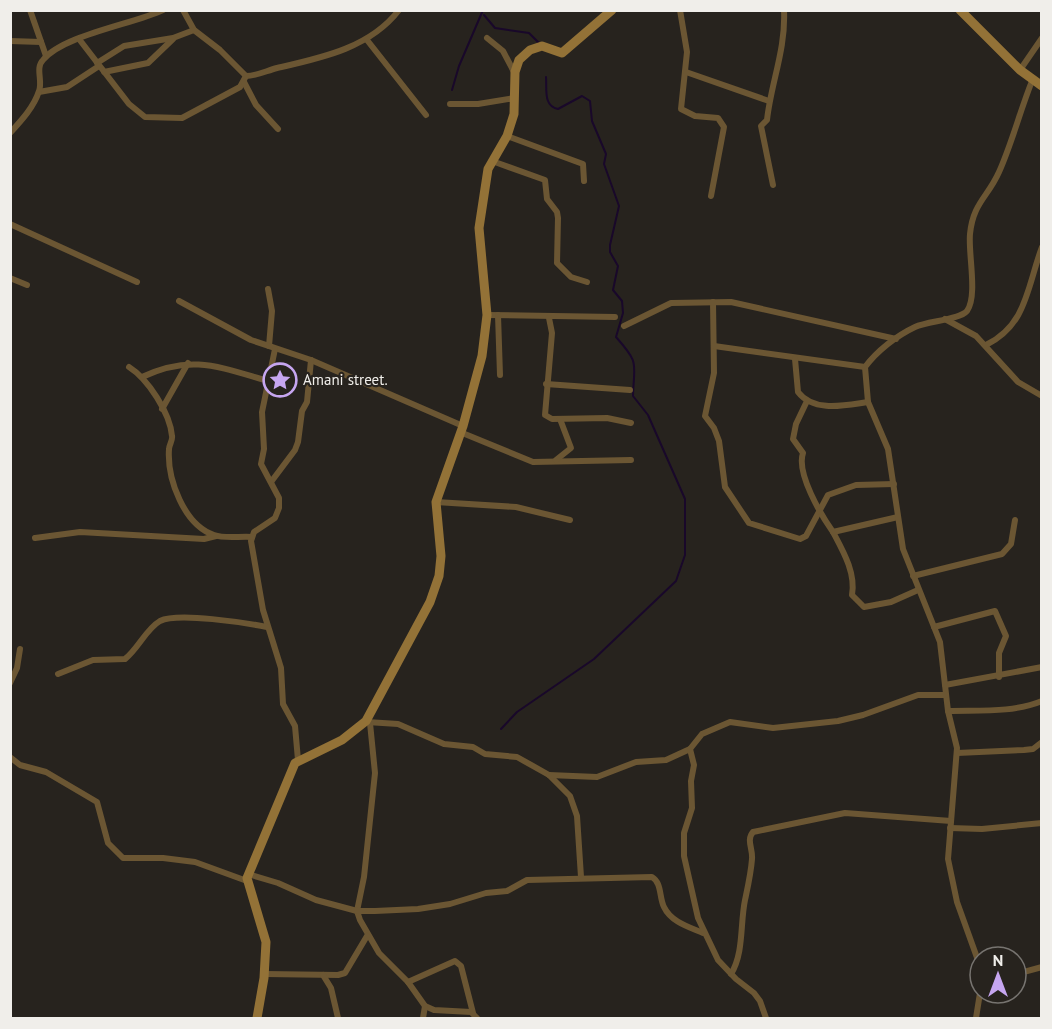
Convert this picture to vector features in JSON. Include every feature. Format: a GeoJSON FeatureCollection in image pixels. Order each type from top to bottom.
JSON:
{"type":"FeatureCollection","features":[{"type":"Feature","properties":{"kind":"street"},"geometry":{"type":"LineString","coordinates":[[30,10],[46,56]]}},
{"type":"Feature","properties":{"kind":"street"},"geometry":{"type":"LineString","coordinates":[[10,134],[23,119],[39,92],[39,66],[46,56],[79,39],[163,10]]}},
{"type":"Feature","properties":{"kind":"street"},"geometry":{"type":"LineString","coordinates":[[183,10],[194,30],[220,50],[245,79],[256,105],[278,129]]}},
{"type":"Feature","properties":{"kind":"street"},"geometry":{"type":"LineString","coordinates":[[79,39],[129,104],[145,117],[182,118],[245,79],[322,57],[367,40],[382,29],[399,10]]}},
{"type":"Feature","properties":{"kind":"street"},"geometry":{"type":"LineString","coordinates":[[257,1018],[265,974],[266,942],[247,878],[292,766],[298,759],[342,740],[368,722],[417,630],[439,576],[441,556],[436,502],[462,429],[482,356],[487,315],[479,228],[484,190],[492,161],[507,136],[515,98],[515,72],[519,60],[530,50],[542,46],[562,53],[612,10]]}},
{"type":"Feature","properties":{"kind":"street"},"geometry":{"type":"LineString","coordinates":[[680,10],[687,52],[681,109],[694,116],[718,118],[724,127],[711,196]]}},
{"type":"Feature","properties":{"kind":"street"},"geometry":{"type":"LineString","coordinates":[[773,185],[761,126],[767,120],[769,101],[785,31],[784,10]]}},
{"type":"Feature","properties":{"kind":"street"},"geometry":{"type":"LineString","coordinates":[[960,10],[1020,70],[1041,86]]}},
{"type":"Feature","properties":{"kind":"street"},"geometry":{"type":"LineString","coordinates":[[39,92],[67,87],[124,46],[173,38],[194,30]]}},
{"type":"Feature","properties":{"kind":"street"},"geometry":{"type":"LineString","coordinates":[[104,72],[148,63],[173,38]]}},
{"type":"Feature","properties":{"kind":"street"},"geometry":{"type":"LineString","coordinates":[[487,38],[503,51],[515,72]]}},
{"type":"Feature","properties":{"kind":"street"},"geometry":{"type":"LineString","coordinates":[[1020,70],[1041,38]]}},
{"type":"Feature","properties":{"kind":"street"},"geometry":{"type":"LineString","coordinates":[[367,40],[426,115]]}},
{"type":"Feature","properties":{"kind":"street"},"geometry":{"type":"LineString","coordinates":[[10,41],[41,42]]}},
{"type":"Feature","properties":{"kind":"street"},"geometry":{"type":"LineString","coordinates":[[686,72],[769,101]]}},
{"type":"Feature","properties":{"kind":"street"},"geometry":{"type":"LineString","coordinates":[[714,346],[865,367],[896,339],[915,327],[961,316],[969,308],[972,289],[970,234],[977,203],[997,177],[1032,81]]}},
{"type":"Feature","properties":{"kind":"street"},"geometry":{"type":"LineString","coordinates":[[450,104],[496,102],[515,98]]}},
{"type":"Feature","properties":{"kind":"street"},"geometry":{"type":"LineString","coordinates":[[507,136],[583,164],[585,181]]}},
{"type":"Feature","properties":{"kind":"street"},"geometry":{"type":"LineString","coordinates":[[492,161],[545,180],[547,199],[557,212],[558,218],[557,263],[572,278],[587,282]]}},
{"type":"Feature","properties":{"kind":"street"},"geometry":{"type":"LineString","coordinates":[[10,224],[137,282]]}},
{"type":"Feature","properties":{"kind":"street"},"geometry":{"type":"LineString","coordinates":[[986,345],[1003,336],[1018,320],[1041,247]]}},
{"type":"Feature","properties":{"kind":"street"},"geometry":{"type":"LineString","coordinates":[[10,278],[27,285]]}},
{"type":"Feature","properties":{"kind":"street"},"geometry":{"type":"LineString","coordinates":[[35,538],[80,532],[204,539],[217,536],[252,537],[278,514],[279,498],[261,464],[264,449],[262,412],[272,347],[272,311],[268,289]]}},
{"type":"Feature","properties":{"kind":"street"},"geometry":{"type":"LineString","coordinates":[[178,301],[251,340],[311,360],[526,460],[631,460]]}},
{"type":"Feature","properties":{"kind":"street"},"geometry":{"type":"LineString","coordinates":[[624,326],[671,303],[713,302],[750,305],[833,327],[896,339]]}},
{"type":"Feature","properties":{"kind":"street"},"geometry":{"type":"LineString","coordinates":[[713,302],[714,373],[705,416],[714,428],[722,457],[725,487],[749,523],[800,539],[806,536],[828,495],[856,485],[894,484]]}},
{"type":"Feature","properties":{"kind":"street"},"geometry":{"type":"LineString","coordinates":[[487,315],[549,318],[615,317]]}},
{"type":"Feature","properties":{"kind":"street"},"geometry":{"type":"LineString","coordinates":[[498,315],[500,375]]}},
{"type":"Feature","properties":{"kind":"street"},"geometry":{"type":"LineString","coordinates":[[549,318],[552,333],[545,415],[552,419],[607,418],[631,423]]}},
{"type":"Feature","properties":{"kind":"street"},"geometry":{"type":"LineString","coordinates":[[944,319],[967,330],[986,345],[990,354],[1005,365],[1018,382],[1041,396]]}},
{"type":"Feature","properties":{"kind":"street"},"geometry":{"type":"LineString","coordinates":[[795,359],[798,392],[807,401],[828,406],[868,402]]}},
{"type":"Feature","properties":{"kind":"street"},"geometry":{"type":"LineString","coordinates":[[271,482],[295,450],[298,442],[302,411],[307,402],[311,360]]}},
{"type":"Feature","properties":{"kind":"street"},"geometry":{"type":"LineString","coordinates":[[142,377],[163,367],[188,363],[207,364],[268,381]]}},
{"type":"Feature","properties":{"kind":"street"},"geometry":{"type":"LineString","coordinates":[[162,409],[188,363]]}},
{"type":"Feature","properties":{"kind":"street"},"geometry":{"type":"LineString","coordinates":[[129,367],[142,377],[156,394],[173,437],[169,449],[171,473],[183,505],[203,529],[217,536]]}},
{"type":"Feature","properties":{"kind":"street"},"geometry":{"type":"LineString","coordinates":[[865,367],[868,402],[888,450],[901,540],[918,590],[940,642],[948,711],[957,753],[948,859],[952,884],[973,945]]}},
{"type":"Feature","properties":{"kind":"street"},"geometry":{"type":"LineString","coordinates":[[546,384],[630,390]]}},
{"type":"Feature","properties":{"kind":"street"},"geometry":{"type":"LineString","coordinates":[[807,401],[796,424],[793,439],[803,453],[800,461],[811,489],[812,500],[833,532],[847,560],[854,585],[852,595],[864,607],[891,602],[918,590]]}},
{"type":"Feature","properties":{"kind":"street"},"geometry":{"type":"LineString","coordinates":[[555,461],[571,448],[560,419]]}},
{"type":"Feature","properties":{"kind":"street"},"geometry":{"type":"LineString","coordinates":[[436,502],[516,507],[570,520]]}},
{"type":"Feature","properties":{"kind":"street"},"geometry":{"type":"LineString","coordinates":[[833,532],[898,517]]}},
{"type":"Feature","properties":{"kind":"street"},"geometry":{"type":"LineString","coordinates":[[914,576],[1002,554],[1011,544],[1015,520]]}},
{"type":"Feature","properties":{"kind":"street"},"geometry":{"type":"LineString","coordinates":[[252,537],[258,588],[267,627],[281,669],[283,704],[295,726],[298,759]]}},
{"type":"Feature","properties":{"kind":"street"},"geometry":{"type":"LineString","coordinates":[[934,627],[995,610],[1006,636],[999,653],[999,677]]}},
{"type":"Feature","properties":{"kind":"street"},"geometry":{"type":"LineString","coordinates":[[58,674],[93,660],[125,659],[154,627],[168,619],[231,620],[267,627]]}},
{"type":"Feature","properties":{"kind":"street"},"geometry":{"type":"LineString","coordinates":[[10,682],[17,668],[21,649]]}},
{"type":"Feature","properties":{"kind":"street"},"geometry":{"type":"LineString","coordinates":[[945,685],[1041,668]]}},
{"type":"Feature","properties":{"kind":"street"},"geometry":{"type":"LineString","coordinates":[[549,775],[597,777],[636,762],[666,760],[690,748],[702,734],[730,722],[773,728],[838,722],[918,694],[946,695]]}},
{"type":"Feature","properties":{"kind":"street"},"geometry":{"type":"LineString","coordinates":[[948,711],[1015,708],[1041,701]]}},
{"type":"Feature","properties":{"kind":"street"},"geometry":{"type":"LineString","coordinates":[[368,722],[398,724],[444,744],[473,747],[485,754],[517,757],[549,775],[570,796],[577,816],[581,877]]}},
{"type":"Feature","properties":{"kind":"street"},"geometry":{"type":"LineString","coordinates":[[368,722],[375,773],[364,877],[357,910],[367,936],[379,953],[408,982],[425,1006],[434,1010],[475,1016],[461,966],[455,961],[408,982]]}},
{"type":"Feature","properties":{"kind":"street"},"geometry":{"type":"LineString","coordinates":[[957,753],[1033,749],[1041,742]]}},
{"type":"Feature","properties":{"kind":"street"},"geometry":{"type":"LineString","coordinates":[[690,748],[694,765],[691,781],[692,808],[684,833],[684,856],[704,933],[718,960],[760,1000],[766,1018]]}},
{"type":"Feature","properties":{"kind":"street"},"geometry":{"type":"LineString","coordinates":[[10,757],[21,765],[46,772],[97,802],[108,843],[123,858],[163,858],[195,862],[247,878],[278,883],[310,898],[357,910],[433,907],[486,893],[507,891],[527,880],[581,877],[655,878],[666,910],[678,922],[704,933]]}},
{"type":"Feature","properties":{"kind":"street"},"geometry":{"type":"LineString","coordinates":[[731,974],[738,958],[745,900],[751,879],[753,854],[750,840],[753,832],[845,813],[982,829],[1041,823]]}},
{"type":"Feature","properties":{"kind":"street"},"geometry":{"type":"LineString","coordinates":[[265,974],[345,973],[367,936]]}},
{"type":"Feature","properties":{"kind":"street"},"geometry":{"type":"LineString","coordinates":[[323,975],[331,988],[338,1018]]}},
{"type":"Feature","properties":{"kind":"street"},"geometry":{"type":"LineString","coordinates":[[423,1018],[425,1006]]}},
{"type":"Feature","properties":{"kind":"waterway"},"geometry":{"type":"LineString","coordinates":[[452,90],[459,66],[483,10]]}},
{"type":"Feature","properties":{"kind":"waterway"},"geometry":{"type":"LineString","coordinates":[[484,15],[495,28],[529,33],[539,43]]}},
{"type":"Feature","properties":{"kind":"waterway"},"geometry":{"type":"LineString","coordinates":[[501,729],[517,712],[594,659],[676,581],[685,555],[685,499],[648,415],[633,396],[634,364],[629,353],[616,337],[623,313],[622,301],[613,290],[618,266],[610,252],[610,245],[619,206],[604,164],[606,154],[592,121],[590,101],[582,96],[558,109],[553,107],[548,101],[546,77]]}},
{"type":"Feature","properties":{"kind":"place","name":"Amani street."},"geometry":{"type":"Point","coordinates":[280,380]}}]}
